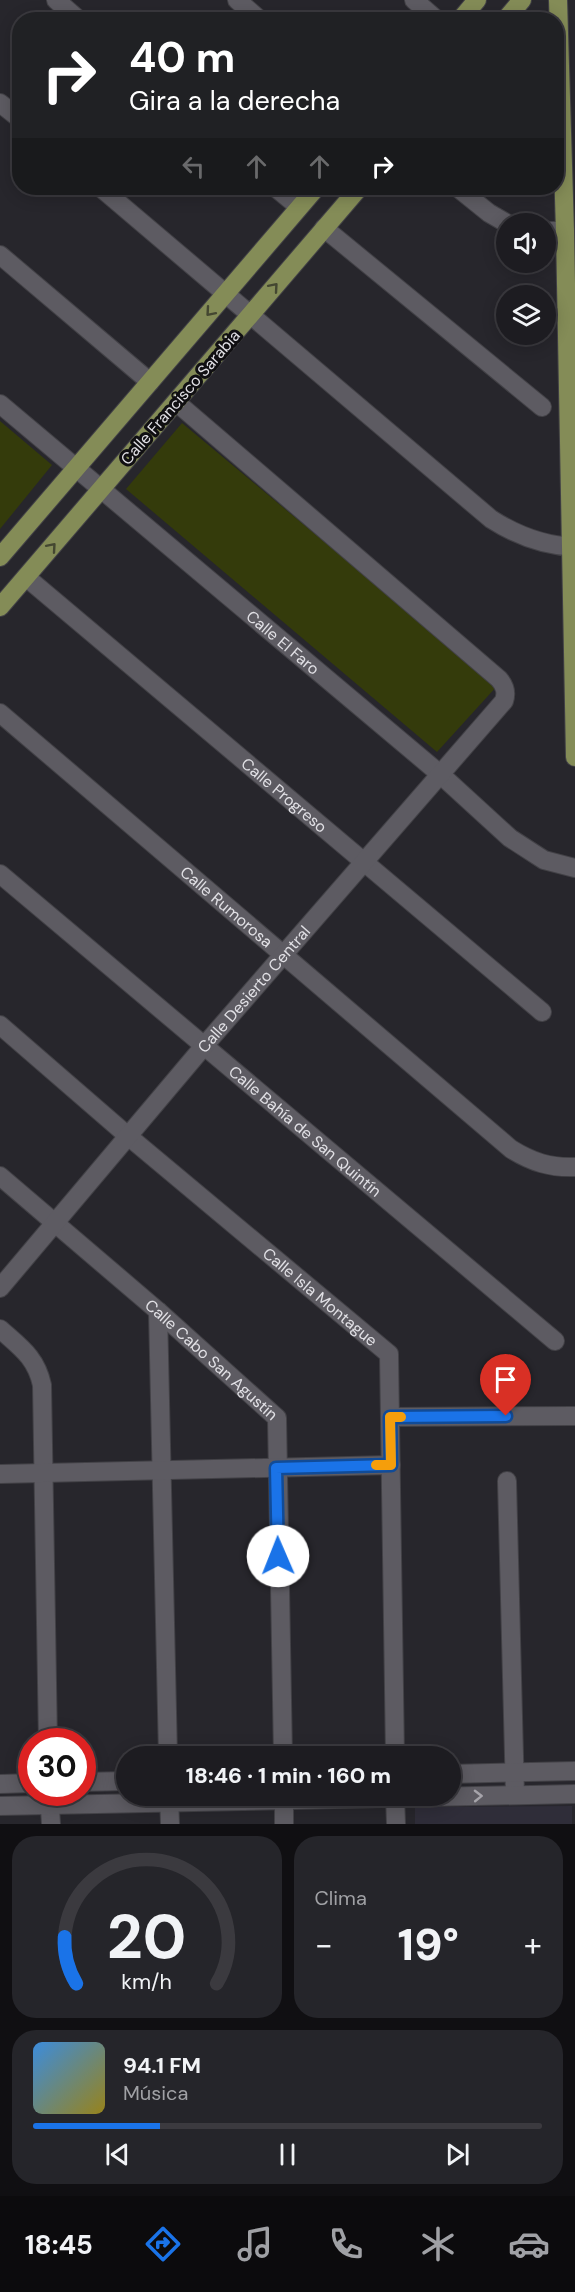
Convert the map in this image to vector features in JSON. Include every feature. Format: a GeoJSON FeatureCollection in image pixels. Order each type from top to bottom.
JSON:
{"type":"FeatureCollection","features":[{"type":"Feature","properties":{"kind":"main road"},"geometry":{"type":"LineString","coordinates":[[467,12],[477,0]]}},
{"type":"Feature","properties":{"kind":"main road"},"geometry":{"type":"LineString","coordinates":[[512,12],[522,0]]}},
{"type":"Feature","properties":{"kind":"main road","name":"Calle Francisco Sarabia"},"geometry":{"type":"LineString","coordinates":[[0,557],[310,195]]}},
{"type":"Feature","properties":{"kind":"main road","name":"Calle Francisco Sarabia"},"geometry":{"type":"LineString","coordinates":[[0,607],[353,195]]}},
{"type":"Feature","properties":{"kind":"main road"},"geometry":{"type":"LineString","coordinates":[[564,195],[573,547],[575,757]]}},
{"type":"Feature","properties":{"kind":"street"},"geometry":{"type":"LineString","coordinates":[[56,0],[70,12]]}},
{"type":"Feature","properties":{"kind":"street"},"geometry":{"type":"LineString","coordinates":[[237,0],[251,12]]}},
{"type":"Feature","properties":{"kind":"street"},"geometry":{"type":"LineString","coordinates":[[414,0],[428,12]]}},
{"type":"Feature","properties":{"kind":"street"},"geometry":{"type":"LineString","coordinates":[[0,103],[12,113]]}},
{"type":"Feature","properties":{"kind":"street"},"geometry":{"type":"LineString","coordinates":[[109,195],[491,519],[525,538],[573,547]]}},
{"type":"Feature","properties":{"kind":"street"},"geometry":{"type":"LineString","coordinates":[[284,195],[299,207]]}},
{"type":"Feature","properties":{"kind":"street"},"geometry":{"type":"LineString","coordinates":[[467,195],[496,217]]}},
{"type":"Feature","properties":{"kind":"street"},"geometry":{"type":"LineString","coordinates":[[324,228],[542,407]]}},
{"type":"Feature","properties":{"kind":"street"},"geometry":{"type":"LineString","coordinates":[[556,231],[565,231]]}},
{"type":"Feature","properties":{"kind":"street"},"geometry":{"type":"LineString","coordinates":[[0,255],[150,382]]}},
{"type":"Feature","properties":{"kind":"street","name":"Calle Desierto Central"},"geometry":{"type":"LineString","coordinates":[[0,1287],[363,861],[504,701],[506,694],[504,685],[499,679],[176,402]]}},
{"type":"Feature","properties":{"kind":"street","name":"Calle El Faro"},"geometry":{"type":"LineString","coordinates":[[0,404],[440,774],[510,838],[544,860],[575,868]]}},
{"type":"Feature","properties":{"kind":"street","name":"Calle Progreso"},"geometry":{"type":"LineString","coordinates":[[26,577],[542,1012]]}},
{"type":"Feature","properties":{"kind":"street","name":"Calle Rumorosa"},"geometry":{"type":"LineString","coordinates":[[0,713],[511,1149],[540,1164],[575,1167]]}},
{"type":"Feature","properties":{"kind":"street","name":"Calle Bahía de San Quintín"},"geometry":{"type":"LineString","coordinates":[[0,874],[555,1341]]}},
{"type":"Feature","properties":{"kind":"street","name":"Calle Isla Montague"},"geometry":{"type":"LineString","coordinates":[[0,1025],[128,1136],[389,1354],[395,1746]]}},
{"type":"Feature","properties":{"kind":"street","name":"Calle Cabo San Agustín"},"geometry":{"type":"LineString","coordinates":[[0,1176],[158,1311],[277,1418],[276,1468],[283,1746]]}},
{"type":"Feature","properties":{"kind":"street"},"geometry":{"type":"LineString","coordinates":[[158,1311],[168,1746]]}},
{"type":"Feature","properties":{"kind":"street"},"geometry":{"type":"LineString","coordinates":[[0,1329],[31,1357],[39,1368],[42,1385],[48,1728]]}},
{"type":"Feature","properties":{"kind":"street"},"geometry":{"type":"LineString","coordinates":[[390,1417],[575,1416]]}},
{"type":"Feature","properties":{"kind":"street"},"geometry":{"type":"LineString","coordinates":[[0,1474],[391,1465]]}},
{"type":"Feature","properties":{"kind":"street"},"geometry":{"type":"LineString","coordinates":[[507,1481],[515,1795]]}},
{"type":"Feature","properties":{"kind":"street"},"geometry":{"type":"LineString","coordinates":[[461,1774],[575,1771]]}},
{"type":"Feature","properties":{"kind":"street"},"geometry":{"type":"LineString","coordinates":[[96,1782],[116,1781]]}},
{"type":"Feature","properties":{"kind":"street"},"geometry":{"type":"LineString","coordinates":[[0,1784],[18,1783]]}},
{"type":"Feature","properties":{"kind":"street"},"geometry":{"type":"LineString","coordinates":[[461,1795],[575,1794]]}},
{"type":"Feature","properties":{"kind":"street"},"geometry":{"type":"LineString","coordinates":[[96,1798],[116,1799]]}},
{"type":"Feature","properties":{"kind":"street"},"geometry":{"type":"LineString","coordinates":[[0,1806],[18,1803]]}},
{"type":"Feature","properties":{"kind":"street"},"geometry":{"type":"LineString","coordinates":[[50,1806],[51,1824]]}},
{"type":"Feature","properties":{"kind":"street"},"geometry":{"type":"LineString","coordinates":[[170,1806],[170,1824]]}},
{"type":"Feature","properties":{"kind":"street"},"geometry":{"type":"LineString","coordinates":[[284,1806],[284,1824]]}},
{"type":"Feature","properties":{"kind":"street"},"geometry":{"type":"LineString","coordinates":[[395,1806],[396,1824]]}},
{"type":"Feature","properties":{"kind":"shaded area"},"geometry":{"type":"Polygon","coordinates":[[[572,1806],[572,1824],[415,1824],[415,1807],[572,1806]]]}},
{"type":"Feature","properties":{"kind":"green space"},"geometry":{"type":"Polygon","coordinates":[[[0,421],[52,465],[0,529],[0,421]]]}},
{"type":"Feature","properties":{"kind":"green space"},"geometry":{"type":"Polygon","coordinates":[[[182,423],[497,686],[437,752],[126,489],[182,423]]]}},
{"type":"Feature","properties":{"kind":"slow traffic"},"geometry":{"type":"LineString","coordinates":[[376,1465],[391,1465],[390,1417],[401,1417]]}},
{"type":"Feature","properties":{"kind":"route"},"geometry":{"type":"LineString","coordinates":[[278,1556],[276,1468],[391,1465],[390,1417],[506,1416]]}}]}
